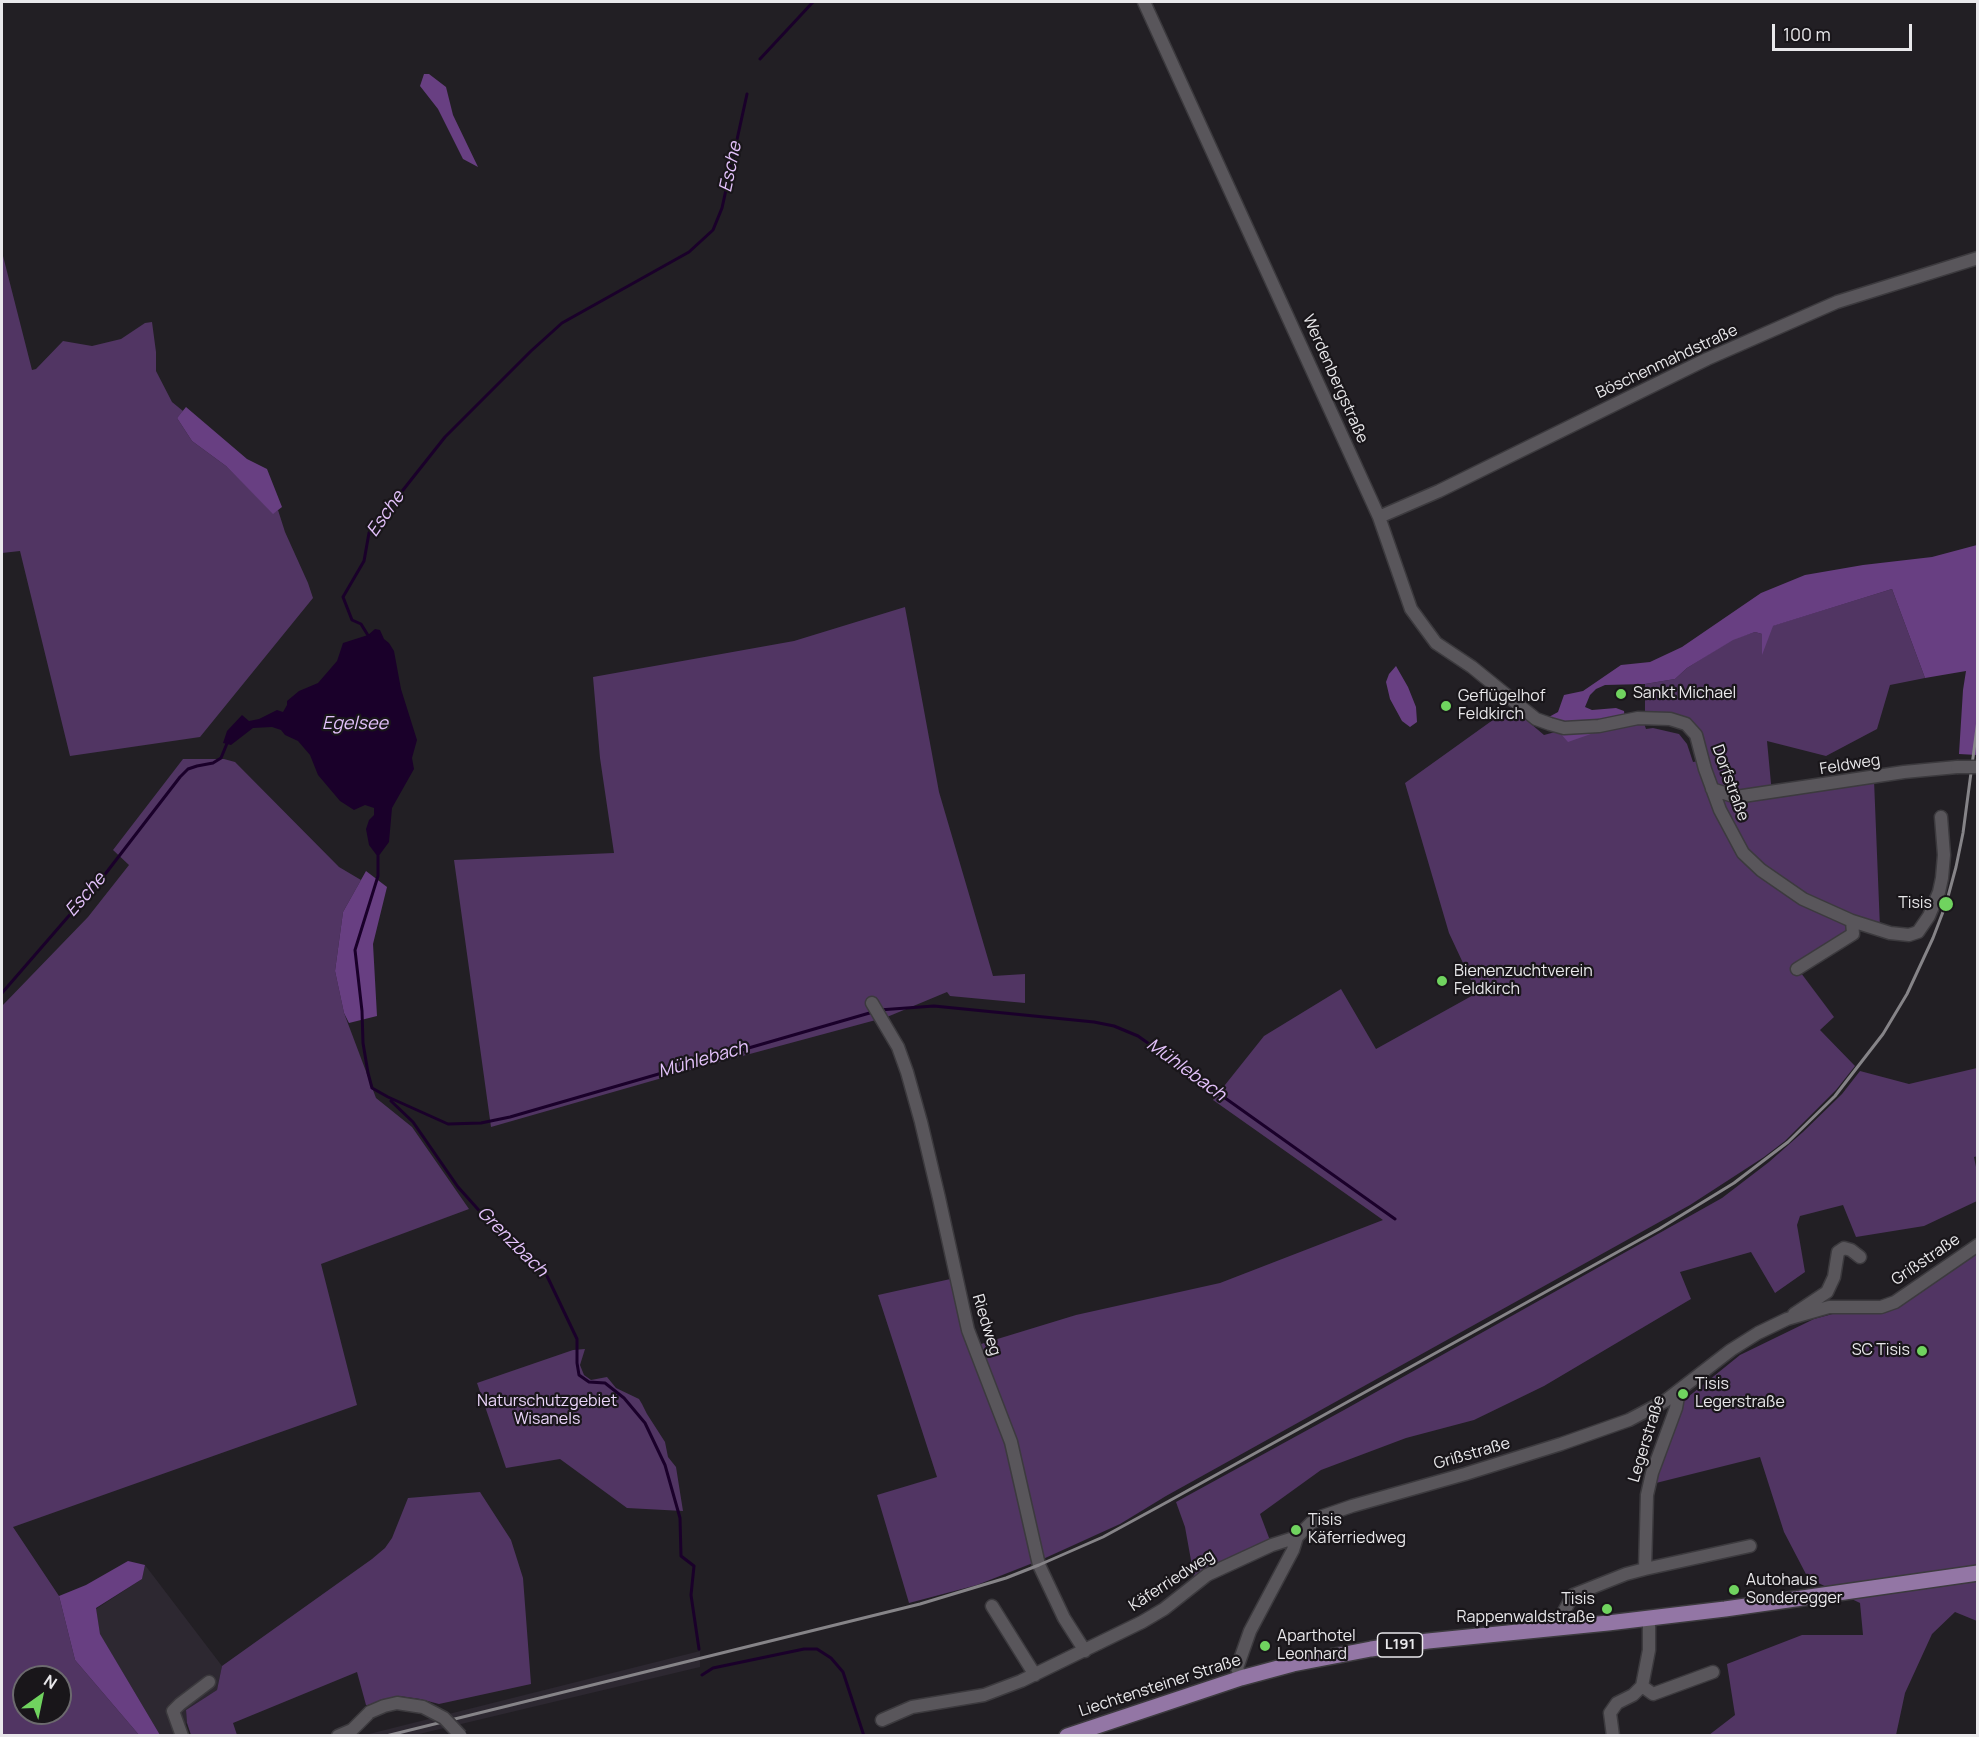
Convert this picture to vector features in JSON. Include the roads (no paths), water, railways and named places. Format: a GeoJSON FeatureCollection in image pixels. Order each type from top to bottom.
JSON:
{"type":"FeatureCollection","features":[{"type":"Feature","properties":{"kind":"main road","name":"Liechtensteiner Straße"},"geometry":{"type":"LineString","coordinates":[[1067,1736],[1091,1731],[1241,1678],[1312,1660],[1402,1645],[1649,1618],[1977,1573]]}},
{"type":"Feature","properties":{"kind":"street","name":"Werdenbergstraße"},"geometry":{"type":"LineString","coordinates":[[1144,2],[1379,517],[1411,609],[1436,643],[1472,667],[1536,719],[1550,724]]}},
{"type":"Feature","properties":{"kind":"street","name":"Böschenmahdstraße"},"geometry":{"type":"LineString","coordinates":[[1379,517],[1439,491],[1707,359],[1837,302],[1977,258]]}},
{"type":"Feature","properties":{"kind":"street","name":"Dorfstraße"},"geometry":{"type":"LineString","coordinates":[[1550,724],[1564,728],[1599,726],[1638,718],[1670,719],[1686,724],[1696,735],[1720,810],[1738,845],[1752,863],[1803,899],[1852,921],[1890,933],[1909,935],[1918,932],[1929,915],[1939,892],[1942,878],[1944,855],[1941,817]]}},
{"type":"Feature","properties":{"kind":"street","name":"Feldweg"},"geometry":{"type":"LineString","coordinates":[[1712,789],[1728,796],[1746,796],[1904,772],[1977,767]]}},
{"type":"Feature","properties":{"kind":"street"},"geometry":{"type":"LineString","coordinates":[[1720,810],[1728,796]]}},
{"type":"Feature","properties":{"kind":"street"},"geometry":{"type":"LineString","coordinates":[[1797,969],[1853,934],[1852,921]]}},
{"type":"Feature","properties":{"kind":"street","name":"Riedweg"},"geometry":{"type":"LineString","coordinates":[[875,1009],[898,1047],[919,1112],[968,1330],[1011,1442],[1039,1565],[1064,1618],[1085,1651]]}},
{"type":"Feature","properties":{"kind":"street","name":"Grißstraße"},"geometry":{"type":"LineString","coordinates":[[1787,1319],[1829,1307],[1881,1307],[1895,1302],[1977,1245]]}},
{"type":"Feature","properties":{"kind":"street","name":"Grißstraße"},"geometry":{"type":"LineString","coordinates":[[1241,1678],[1237,1668],[1249,1635],[1293,1550],[1297,1537],[1311,1523],[1323,1516],[1590,1435],[1629,1420],[1665,1401],[1731,1350],[1787,1319],[1827,1292],[1834,1277],[1838,1252],[1844,1248],[1860,1257]]}},
{"type":"Feature","properties":{"kind":"street","name":"Legerstraße"},"geometry":{"type":"LineString","coordinates":[[1645,1569],[1647,1495],[1652,1473],[1676,1408],[1679,1390]]}},
{"type":"Feature","properties":{"kind":"street","name":"Käferriedweg"},"geometry":{"type":"LineString","coordinates":[[882,1720],[912,1707],[984,1695],[1035,1675],[1158,1612],[1207,1575],[1272,1545],[1297,1537]]}},
{"type":"Feature","properties":{"kind":"street"},"geometry":{"type":"LineString","coordinates":[[1562,1628],[1562,1615],[1574,1595],[1626,1574],[1750,1546]]}},
{"type":"Feature","properties":{"kind":"street"},"geometry":{"type":"LineString","coordinates":[[992,1606],[1035,1675]]}},
{"type":"Feature","properties":{"kind":"street"},"geometry":{"type":"LineString","coordinates":[[1613,1736],[1611,1713],[1617,1703],[1633,1695],[1642,1686],[1649,1650],[1649,1618]]}},
{"type":"Feature","properties":{"kind":"street"},"geometry":{"type":"LineString","coordinates":[[1642,1686],[1653,1694],[1713,1672]]}},
{"type":"Feature","properties":{"kind":"street"},"geometry":{"type":"LineString","coordinates":[[182,1736],[173,1711],[209,1682]]}},
{"type":"Feature","properties":{"kind":"street"},"geometry":{"type":"LineString","coordinates":[[338,1736],[352,1730],[370,1712],[397,1703],[423,1707],[444,1718],[461,1736]]}},
{"type":"Feature","properties":{"kind":"water","name":"Egelsee"},"geometry":{"type":"Polygon","coordinates":[[[375,629],[380,630],[394,651],[401,689],[417,740],[412,758],[414,769],[392,808],[389,842],[378,857],[369,845],[366,829],[369,820],[374,815],[374,808],[365,805],[354,810],[340,801],[318,775],[310,755],[298,741],[272,727],[253,728],[231,745],[223,743],[227,731],[242,715],[249,721],[277,710],[283,712],[287,701],[299,691],[318,683],[337,661],[343,643],[368,635],[375,629]]]}},
{"type":"Feature","properties":{"kind":"waterway","name":"Esche"},"geometry":{"type":"LineString","coordinates":[[760,59],[813,2]]}},
{"type":"Feature","properties":{"kind":"waterway","name":"Esche"},"geometry":{"type":"LineString","coordinates":[[369,637],[361,624],[352,620],[343,597],[364,561],[369,533],[445,437],[562,323],[689,252],[713,230],[722,208],[747,94]]}},
{"type":"Feature","properties":{"kind":"waterway","name":"Esche"},"geometry":{"type":"LineString","coordinates":[[2,993],[106,873],[180,777],[188,769],[213,763],[221,758],[228,741]]}},
{"type":"Feature","properties":{"kind":"waterway","name":"Mühlebach"},"geometry":{"type":"LineString","coordinates":[[378,856],[378,876],[355,950],[363,1043],[368,1073],[372,1088],[448,1124],[481,1123],[510,1117],[873,1012]]}},
{"type":"Feature","properties":{"kind":"waterway","name":"Mühlebach"},"geometry":{"type":"LineString","coordinates":[[879,1010],[934,1006],[1114,1026],[1138,1036],[1395,1219]]}},
{"type":"Feature","properties":{"kind":"waterway","name":"Grenzbach"},"geometry":{"type":"LineString","coordinates":[[391,1101],[413,1122],[458,1187],[511,1246],[530,1259],[547,1276],[577,1339],[579,1375],[589,1382],[605,1383],[624,1398],[645,1423],[665,1465],[680,1518],[681,1556],[694,1566],[691,1595],[699,1649]]}},
{"type":"Feature","properties":{"kind":"waterway"},"geometry":{"type":"LineString","coordinates":[[702,1675],[713,1668],[804,1649],[817,1649],[831,1658],[843,1672],[864,1736]]}},
{"type":"Feature","properties":{"kind":"railway"},"geometry":{"type":"LineString","coordinates":[[386,1736],[920,1604],[1006,1578],[1039,1565],[1103,1537],[1169,1501],[1659,1229],[1734,1183],[1788,1142],[1835,1096],[1883,1034],[1907,994],[1933,938],[1946,904],[1956,867],[1963,833],[1978,720]]}},
{"type":"Feature","properties":{"kind":"place","name":"Sankt Michael"},"geometry":{"type":"Point","coordinates":[1621,694]}},
{"type":"Feature","properties":{"kind":"place","name":"Geflügelhof Feldkirch"},"geometry":{"type":"Point","coordinates":[1446,706]}},
{"type":"Feature","properties":{"kind":"place","name":"Tisis"},"geometry":{"type":"Point","coordinates":[1946,904]}},
{"type":"Feature","properties":{"kind":"place","name":"Bienenzuchtverein Feldkirch"},"geometry":{"type":"Point","coordinates":[1442,981]}},
{"type":"Feature","properties":{"kind":"place","name":"SC Tisis"},"geometry":{"type":"Point","coordinates":[1922,1351]}},
{"type":"Feature","properties":{"kind":"place","name":"Tisis Legerstraße"},"geometry":{"type":"Point","coordinates":[1683,1394]}},
{"type":"Feature","properties":{"kind":"place","name":"Tisis Käferriedweg"},"geometry":{"type":"Point","coordinates":[1296,1530]}},
{"type":"Feature","properties":{"kind":"place","name":"Autohaus Sonderegger"},"geometry":{"type":"Point","coordinates":[1734,1590]}},
{"type":"Feature","properties":{"kind":"place","name":"Tisis Rappenwaldstraße"},"geometry":{"type":"Point","coordinates":[1607,1609]}},
{"type":"Feature","properties":{"kind":"place","name":"Aparthotel Leonhard"},"geometry":{"type":"Point","coordinates":[1265,1646]}},
{"type":"Feature","properties":{"kind":"park label","name":"Naturschutzgebiet Wisanels"},"geometry":{"type":"Point","coordinates":[547,1411]}}]}
